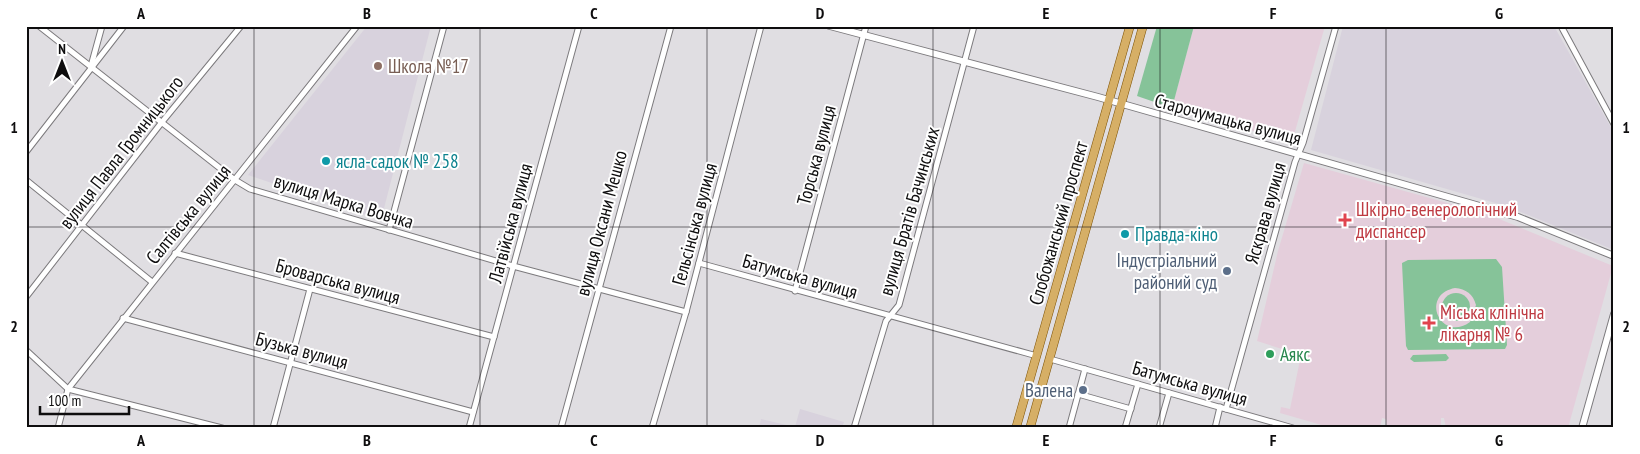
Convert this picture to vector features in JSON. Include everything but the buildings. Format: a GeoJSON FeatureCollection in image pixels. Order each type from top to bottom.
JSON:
{"type":"FeatureCollection","features":[{"type":"Feature","properties":{"kind":"main road","name":"Слобожанський проспект"},"geometry":{"type":"LineString","coordinates":[[1016,428],[1130,26]]}},
{"type":"Feature","properties":{"kind":"main road","name":"Слобожанський проспект"},"geometry":{"type":"LineString","coordinates":[[1030,428],[1143,26]]}},
{"type":"Feature","properties":{"kind":"street","name":"вулиця Марка Вовчка"},"geometry":{"type":"LineString","coordinates":[[39,26],[235,180],[250,189],[513,266],[686,312]]}},
{"type":"Feature","properties":{"kind":"street"},"geometry":{"type":"LineString","coordinates":[[91,67],[102,26]]}},
{"type":"Feature","properties":{"kind":"street"},"geometry":{"type":"LineString","coordinates":[[26,152],[124,26]]}},
{"type":"Feature","properties":{"kind":"street","name":"вулиця Павла Громницького"},"geometry":{"type":"LineString","coordinates":[[26,297],[162,122],[241,26]]}},
{"type":"Feature","properties":{"kind":"street","name":"Салтівська вулиця"},"geometry":{"type":"LineString","coordinates":[[58,428],[68,388],[357,26]]}},
{"type":"Feature","properties":{"kind":"street"},"geometry":{"type":"LineString","coordinates":[[389,230],[444,26]]}},
{"type":"Feature","properties":{"kind":"street","name":"Латвійська вулиця"},"geometry":{"type":"LineString","coordinates":[[470,428],[579,26]]}},
{"type":"Feature","properties":{"kind":"street","name":"вулиця Оксани Мешко"},"geometry":{"type":"LineString","coordinates":[[561,428],[670,26]]}},
{"type":"Feature","properties":{"kind":"street","name":"Гельсінська вулиця"},"geometry":{"type":"LineString","coordinates":[[652,428],[686,312],[761,26]]}},
{"type":"Feature","properties":{"kind":"street","name":"Старочумацька вулиця"},"geometry":{"type":"LineString","coordinates":[[830,26],[1109,100],[1518,217],[1614,256]]}},
{"type":"Feature","properties":{"kind":"street","name":"Торська вулиця"},"geometry":{"type":"LineString","coordinates":[[795,291],[866,26]]}},
{"type":"Feature","properties":{"kind":"street","name":"вулиця Братів Бачинських"},"geometry":{"type":"LineString","coordinates":[[854,428],[886,321],[899,306],[974,26]]}},
{"type":"Feature","properties":{"kind":"street","name":"Яскрава вулиця"},"geometry":{"type":"LineString","coordinates":[[1226,409],[1336,26]]}},
{"type":"Feature","properties":{"kind":"street"},"geometry":{"type":"LineString","coordinates":[[1561,26],[1614,124]]}},
{"type":"Feature","properties":{"kind":"street"},"geometry":{"type":"LineString","coordinates":[[26,180],[152,282]]}},
{"type":"Feature","properties":{"kind":"street","name":"Броварська вулиця"},"geometry":{"type":"LineString","coordinates":[[175,253],[494,337]]}},
{"type":"Feature","properties":{"kind":"street","name":"Батумська вулиця"},"geometry":{"type":"LineString","coordinates":[[699,263],[795,291],[1037,356]]}},
{"type":"Feature","properties":{"kind":"street"},"geometry":{"type":"LineString","coordinates":[[273,428],[310,290]]}},
{"type":"Feature","properties":{"kind":"street"},"geometry":{"type":"LineString","coordinates":[[1582,428],[1614,314]]}},
{"type":"Feature","properties":{"kind":"street","name":"Бузька вулиця"},"geometry":{"type":"LineString","coordinates":[[123,318],[473,412]]}},
{"type":"Feature","properties":{"kind":"street"},"geometry":{"type":"LineString","coordinates":[[26,350],[68,388],[222,428]]}},
{"type":"Feature","properties":{"kind":"street","name":"Батумська вулиця"},"geometry":{"type":"LineString","coordinates":[[1050,359],[1293,428]]}},
{"type":"Feature","properties":{"kind":"street"},"geometry":{"type":"LineString","coordinates":[[1069,428],[1085,369]]}},
{"type":"Feature","properties":{"kind":"street"},"geometry":{"type":"LineString","coordinates":[[1125,428],[1138,384]]}},
{"type":"Feature","properties":{"kind":"street"},"geometry":{"type":"LineString","coordinates":[[1159,428],[1169,393]]}},
{"type":"Feature","properties":{"kind":"street"},"geometry":{"type":"LineString","coordinates":[[1078,394],[1131,409]]}},
{"type":"Feature","properties":{"kind":"street"},"geometry":{"type":"LineString","coordinates":[[1215,428],[1220,407]]}},
{"type":"Feature","properties":{"kind":"shaded area"},"geometry":{"type":"Polygon","coordinates":[[[367,26],[431,26],[381,220],[248,175],[367,26]]]}},
{"type":"Feature","properties":{"kind":"shaded area"},"geometry":{"type":"Polygon","coordinates":[[[1194,26],[1325,26],[1292,142],[1172,108],[1194,26]]]}},
{"type":"Feature","properties":{"kind":"shaded area"},"geometry":{"type":"Polygon","coordinates":[[[1343,26],[1554,26],[1614,133],[1614,250],[1506,206],[1311,150],[1343,26]]]}},
{"type":"Feature","properties":{"kind":"shaded area","name":"Міська клінічна лікарня № 6"},"geometry":{"type":"Polygon","coordinates":[[[1304,163],[1487,214],[1613,266],[1568,428],[1446,428],[1444,418],[1441,418],[1441,428],[1387,428],[1386,419],[1382,418],[1380,428],[1332,428],[1280,413],[1281,407],[1290,409],[1301,355],[1257,341],[1278,251],[1304,163]]]}},
{"type":"Feature","properties":{"kind":"shaded area"},"geometry":{"type":"Polygon","coordinates":[[[800,409],[844,422],[842,428],[759,428],[761,419],[795,427],[800,409]]]}},
{"type":"Feature","properties":{"kind":"green space"},"geometry":{"type":"Polygon","coordinates":[[[1157,26],[1194,26],[1172,108],[1137,96],[1157,26]]]}},
{"type":"Feature","properties":{"kind":"green space"},"geometry":{"type":"Polygon","coordinates":[[[1496,259],[1502,267],[1507,345],[1505,349],[1408,350],[1406,346],[1402,263],[1408,260],[1496,259]],[[1455,288],[1444,292],[1438,299],[1436,307],[1438,316],[1450,327],[1460,327],[1470,322],[1476,305],[1471,295],[1455,288]]]}},
{"type":"Feature","properties":{"kind":"green space"},"geometry":{"type":"Polygon","coordinates":[[[1456,293],[1466,297],[1470,307],[1466,317],[1456,321],[1446,317],[1442,307],[1446,297],[1456,293]]]}},
{"type":"Feature","properties":{"kind":"green space"},"geometry":{"type":"Polygon","coordinates":[[[1446,354],[1449,358],[1446,361],[1414,362],[1410,359],[1413,355],[1446,354]]]}},
{"type":"Feature","properties":{"kind":"place","name":"Школа №17"},"geometry":{"type":"Point","coordinates":[378,66]}},
{"type":"Feature","properties":{"kind":"place","name":"ясла-садок № 258"},"geometry":{"type":"Point","coordinates":[326,161]}},
{"type":"Feature","properties":{"kind":"place","name":"Шкірно-венерологічний диспансер"},"geometry":{"type":"Point","coordinates":[1345,220]}},
{"type":"Feature","properties":{"kind":"place","name":"Правда-кіно"},"geometry":{"type":"Point","coordinates":[1125,234]}},
{"type":"Feature","properties":{"kind":"place","name":"Індустріальний районий суд"},"geometry":{"type":"Point","coordinates":[1227,271]}},
{"type":"Feature","properties":{"kind":"place","name":"Міська клінічна лікарня № 6"},"geometry":{"type":"Point","coordinates":[1429,323]}},
{"type":"Feature","properties":{"kind":"place","name":"Аякс"},"geometry":{"type":"Point","coordinates":[1270,354]}},
{"type":"Feature","properties":{"kind":"place","name":"Валена"},"geometry":{"type":"Point","coordinates":[1083,390]}}]}
